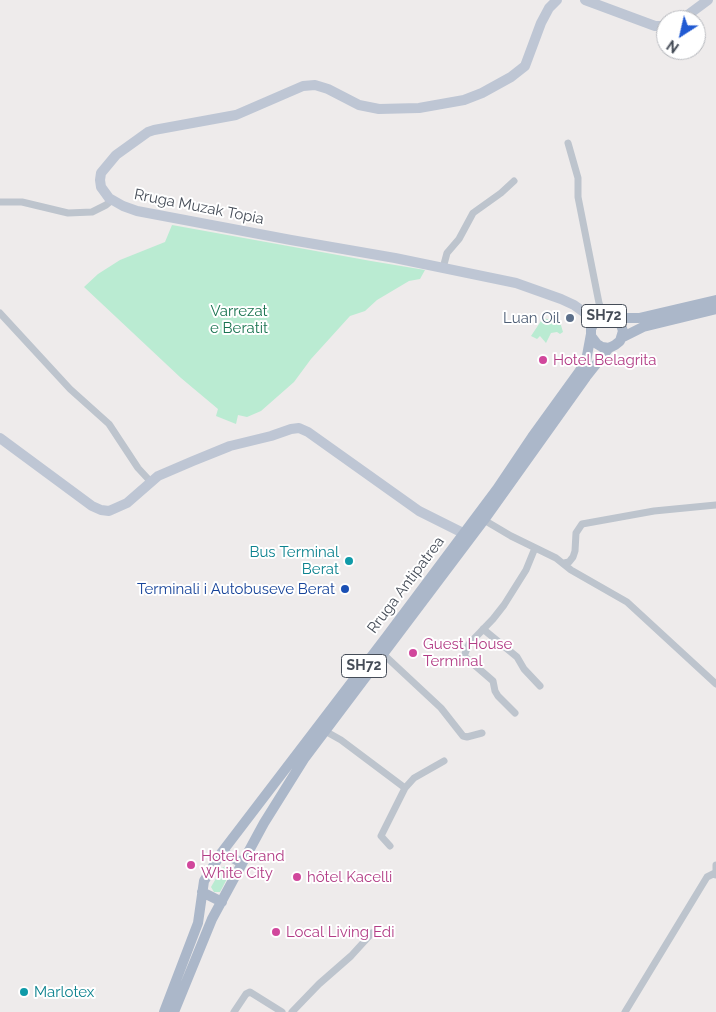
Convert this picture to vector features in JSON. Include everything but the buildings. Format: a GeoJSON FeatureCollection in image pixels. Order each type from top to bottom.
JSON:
{"type":"FeatureCollection","features":[{"type":"Feature","properties":{"kind":"main road","name":"SH72"},"geometry":{"type":"LineString","coordinates":[[605,318],[639,318],[716,300]]}},
{"type":"Feature","properties":{"kind":"main road","name":"Rruga Antipatrea"},"geometry":{"type":"LineString","coordinates":[[174,1012],[212,919],[301,757],[325,731],[466,536],[497,489],[609,348],[615,345],[621,338],[643,327],[716,310]]}},
{"type":"Feature","properties":{"kind":"main road","name":"SH72"},"geometry":{"type":"LineString","coordinates":[[605,318],[621,325],[621,338]]}},
{"type":"Feature","properties":{"kind":"main road","name":"Rruga Antipatrea"},"geometry":{"type":"LineString","coordinates":[[466,536],[484,520],[586,361],[592,326],[605,318]]}},
{"type":"Feature","properties":{"kind":"main road","name":"SH72"},"geometry":{"type":"LineString","coordinates":[[591,333],[592,339],[597,344],[609,348]]}},
{"type":"Feature","properties":{"kind":"main road","name":"Rruga Antipatrea"},"geometry":{"type":"LineString","coordinates":[[164,1012],[198,923],[204,881],[222,852],[301,757],[381,652]]}},
{"type":"Feature","properties":{"kind":"main road"},"geometry":{"type":"LineString","coordinates":[[222,852],[242,863]]}},
{"type":"Feature","properties":{"kind":"main road"},"geometry":{"type":"LineString","coordinates":[[202,892],[222,902]]}},
{"type":"Feature","properties":{"kind":"street","name":"Rruga Muzak Topia"},"geometry":{"type":"LineString","coordinates":[[557,0],[549,8],[541,23],[525,66],[511,78],[482,93],[464,100],[440,105],[379,109],[359,105],[328,89],[315,85],[303,86],[236,115],[148,132],[116,156],[102,173],[101,187],[105,194],[123,206],[169,218],[395,258],[516,283],[605,318]]}},
{"type":"Feature","properties":{"kind":"street"},"geometry":{"type":"LineString","coordinates":[[585,0],[656,26]]}},
{"type":"Feature","properties":{"kind":"street"},"geometry":{"type":"LineString","coordinates":[[694,10],[708,0]]}},
{"type":"Feature","properties":{"kind":"street"},"geometry":{"type":"LineString","coordinates":[[568,143],[578,178],[578,197],[599,303],[605,318]]}},
{"type":"Feature","properties":{"kind":"street"},"geometry":{"type":"LineString","coordinates":[[443,268],[447,253],[459,239],[473,212],[514,181]]}},
{"type":"Feature","properties":{"kind":"street"},"geometry":{"type":"LineString","coordinates":[[0,202],[22,202],[68,212],[92,212],[112,200]]}},
{"type":"Feature","properties":{"kind":"street"},"geometry":{"type":"LineString","coordinates":[[0,313],[67,386],[109,424],[138,468],[150,481]]}},
{"type":"Feature","properties":{"kind":"street"},"geometry":{"type":"LineString","coordinates":[[0,438],[4,439],[92,506],[100,510],[109,511],[127,503],[158,476],[230,446],[299,428],[308,432],[419,511],[466,536]]}},
{"type":"Feature","properties":{"kind":"street"},"geometry":{"type":"LineString","coordinates":[[564,563],[569,562],[575,551],[576,533],[582,524],[654,510],[716,505]]}},
{"type":"Feature","properties":{"kind":"street"},"geometry":{"type":"LineString","coordinates":[[484,520],[564,563],[571,570],[627,602],[716,684]]}},
{"type":"Feature","properties":{"kind":"street"},"geometry":{"type":"LineString","coordinates":[[515,713],[498,696],[493,681],[464,656],[469,644],[504,605],[532,558],[535,548]]}},
{"type":"Feature","properties":{"kind":"street"},"geometry":{"type":"LineString","coordinates":[[483,629],[517,657],[524,669],[540,686]]}},
{"type":"Feature","properties":{"kind":"street"},"geometry":{"type":"LineString","coordinates":[[381,652],[440,708],[463,736],[467,737],[482,733]]}},
{"type":"Feature","properties":{"kind":"street"},"geometry":{"type":"LineString","coordinates":[[325,731],[341,740],[405,788]]}},
{"type":"Feature","properties":{"kind":"street"},"geometry":{"type":"LineString","coordinates":[[390,846],[381,836],[405,788],[414,778],[444,761]]}},
{"type":"Feature","properties":{"kind":"street"},"geometry":{"type":"LineString","coordinates":[[625,1012],[707,878],[716,874],[716,865]]}},
{"type":"Feature","properties":{"kind":"street"},"geometry":{"type":"LineString","coordinates":[[292,1012],[319,984],[351,956],[372,933]]}},
{"type":"Feature","properties":{"kind":"street"},"geometry":{"type":"LineString","coordinates":[[234,1012],[246,994],[250,992],[282,1012]]}},
{"type":"Feature","properties":{"kind":"green space","name":"Varrezat e Beratit"},"geometry":{"type":"Polygon","coordinates":[[[172,225],[425,270],[420,279],[409,281],[377,300],[365,311],[350,316],[311,359],[294,382],[261,411],[247,417],[238,415],[236,424],[216,416],[218,409],[181,378],[84,287],[98,274],[120,260],[165,242],[172,225]]]}},
{"type":"Feature","properties":{"kind":"green space"},"geometry":{"type":"Polygon","coordinates":[[[543,318],[560,322],[563,332],[560,334],[557,332],[551,333],[546,343],[540,336],[537,339],[531,336],[543,318]]]}},
{"type":"Feature","properties":{"kind":"green space"},"geometry":{"type":"Polygon","coordinates":[[[225,866],[229,868],[230,873],[220,892],[214,892],[211,887],[225,866]]]}},
{"type":"Feature","properties":{"kind":"place","name":"Luan Oil"},"geometry":{"type":"Point","coordinates":[570,318]}},
{"type":"Feature","properties":{"kind":"place","name":"Hotel Belagrita"},"geometry":{"type":"Point","coordinates":[543,360]}},
{"type":"Feature","properties":{"kind":"place","name":"Bus Terminal Berat"},"geometry":{"type":"Point","coordinates":[349,561]}},
{"type":"Feature","properties":{"kind":"place","name":"Terminali i Autobuseve Berat"},"geometry":{"type":"Point","coordinates":[345,589]}},
{"type":"Feature","properties":{"kind":"place","name":"Guest House Terminal"},"geometry":{"type":"Point","coordinates":[413,653]}},
{"type":"Feature","properties":{"kind":"place","name":"Hotel Grand White City"},"geometry":{"type":"Point","coordinates":[191,865]}},
{"type":"Feature","properties":{"kind":"place","name":"hôtel Kacelli"},"geometry":{"type":"Point","coordinates":[297,877]}},
{"type":"Feature","properties":{"kind":"place","name":"Local Living Edi"},"geometry":{"type":"Point","coordinates":[276,932]}},
{"type":"Feature","properties":{"kind":"place","name":"Marlotex"},"geometry":{"type":"Point","coordinates":[24,992]}}]}
